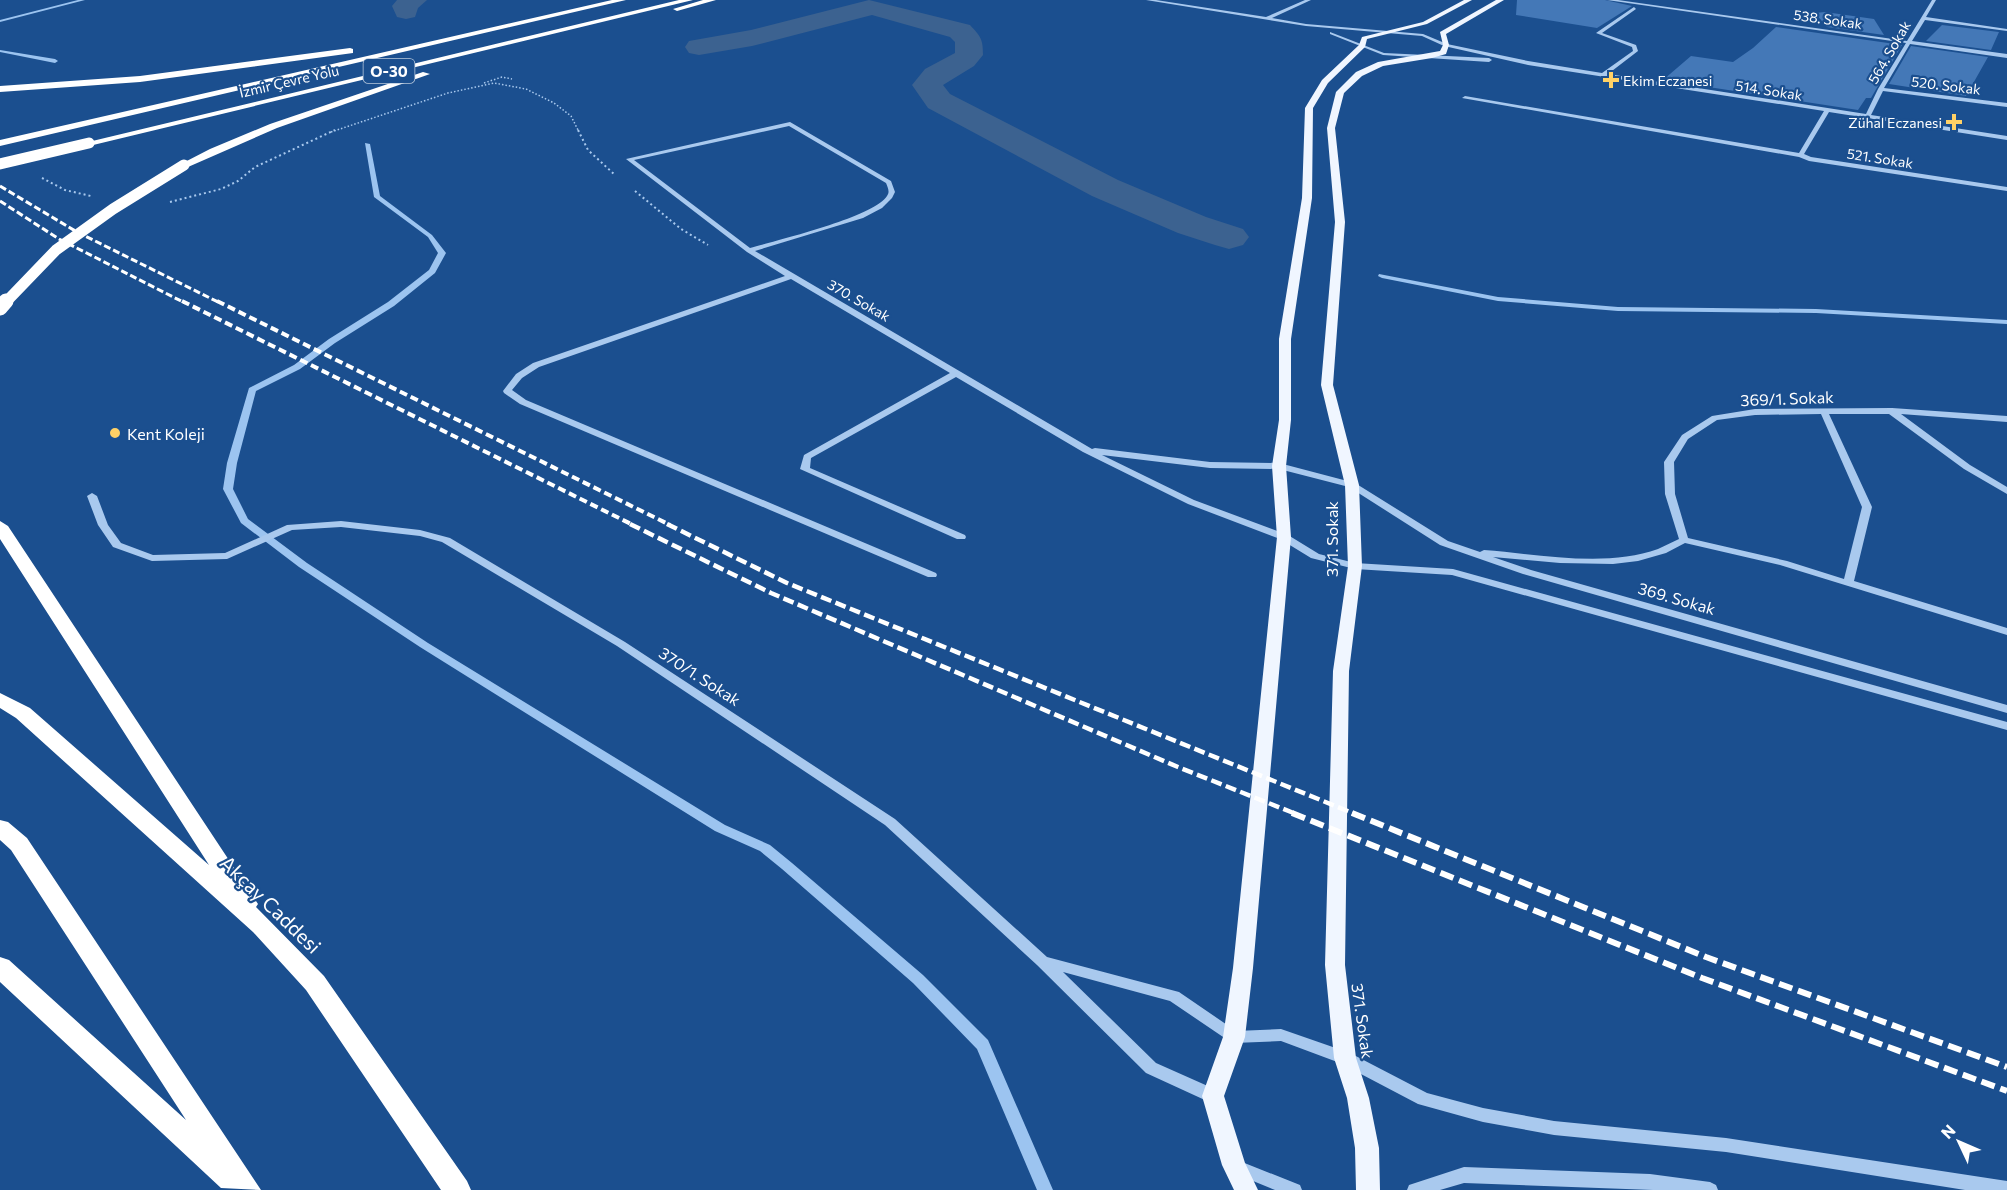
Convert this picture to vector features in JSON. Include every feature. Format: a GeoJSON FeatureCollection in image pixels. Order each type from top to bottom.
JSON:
{"type":"FeatureCollection","features":[{"type":"Feature","properties":{"kind":"highway"},"geometry":{"type":"LineString","coordinates":[[386,44],[615,0]]}},
{"type":"Feature","properties":{"kind":"highway","name":"İzmir Çevre Yolu"},"geometry":{"type":"LineString","coordinates":[[0,143],[622,0]]}},
{"type":"Feature","properties":{"kind":"highway","name":"İzmir Çevre Yolu"},"geometry":{"type":"LineString","coordinates":[[0,164],[689,0]]}},
{"type":"Feature","properties":{"kind":"highway"},"geometry":{"type":"LineString","coordinates":[[449,68],[712,0]]}},
{"type":"Feature","properties":{"kind":"highway"},"geometry":{"type":"LineString","coordinates":[[0,89],[140,80],[315,58],[362,49]]}},
{"type":"Feature","properties":{"kind":"highway"},"geometry":{"type":"LineString","coordinates":[[0,308],[57,250],[113,209],[184,165],[232,142],[324,106],[438,71]]}},
{"type":"Feature","properties":{"kind":"highway"},"geometry":{"type":"LineString","coordinates":[[0,526],[261,926]]}},
{"type":"Feature","properties":{"kind":"highway","name":"Akçay Caddesi"},"geometry":{"type":"LineString","coordinates":[[0,699],[23,713],[261,926],[315,983],[457,1190]]}},
{"type":"Feature","properties":{"kind":"highway"},"geometry":{"type":"LineString","coordinates":[[0,828],[19,844],[245,1190]]}},
{"type":"Feature","properties":{"kind":"highway"},"geometry":{"type":"LineString","coordinates":[[0,967],[245,1190]]}},
{"type":"Feature","properties":{"kind":"main road"},"geometry":{"type":"LineString","coordinates":[[1246,1190],[1234,1165],[1213,1096],[1234,1037],[1244,956],[1284,537],[1279,466],[1285,420],[1285,339],[1307,198],[1309,108],[1314,95],[1326,78],[1363,46],[1364,38],[1425,23],[1469,0]]}},
{"type":"Feature","properties":{"kind":"main road","name":"371. Sokak"},"geometry":{"type":"LineString","coordinates":[[1368,1190],[1367,1148],[1358,1098],[1345,1058],[1335,965],[1341,671],[1355,566],[1352,485],[1328,385],[1341,222],[1331,128],[1340,92],[1359,74],[1380,64],[1432,56],[1443,52],[1446,45],[1442,33],[1501,0]]}},
{"type":"Feature","properties":{"kind":"street"},"geometry":{"type":"LineString","coordinates":[[1148,0],[1306,25],[1423,35],[1446,45],[1528,63]]}},
{"type":"Feature","properties":{"kind":"street"},"geometry":{"type":"LineString","coordinates":[[1162,2],[1168,0]]}},
{"type":"Feature","properties":{"kind":"street"},"geometry":{"type":"LineString","coordinates":[[1266,19],[1309,0]]}},
{"type":"Feature","properties":{"kind":"street","name":"538. Sokak"},"geometry":{"type":"LineString","coordinates":[[1609,0],[2007,56]]}},
{"type":"Feature","properties":{"kind":"street","name":"564. Sokak"},"geometry":{"type":"LineString","coordinates":[[1867,117],[1934,0]]}},
{"type":"Feature","properties":{"kind":"street"},"geometry":{"type":"LineString","coordinates":[[1603,75],[1636,51],[1634,46],[1598,33],[1634,8]]}},
{"type":"Feature","properties":{"kind":"street"},"geometry":{"type":"LineString","coordinates":[[1922,18],[2007,30]]}},
{"type":"Feature","properties":{"kind":"street"},"geometry":{"type":"LineString","coordinates":[[1306,25],[1352,40],[1383,54],[1528,63]]}},
{"type":"Feature","properties":{"kind":"street","name":"514. Sokak"},"geometry":{"type":"LineString","coordinates":[[1528,63],[2007,138]]}},
{"type":"Feature","properties":{"kind":"street","name":"520. Sokak"},"geometry":{"type":"LineString","coordinates":[[1881,89],[2007,105]]}},
{"type":"Feature","properties":{"kind":"street","name":"521. Sokak"},"geometry":{"type":"LineString","coordinates":[[1465,98],[1801,155],[1809,159],[2007,189]]}},
{"type":"Feature","properties":{"kind":"street"},"geometry":{"type":"LineString","coordinates":[[1801,155],[1827,111]]}},
{"type":"Feature","properties":{"kind":"street","name":"370. Sokak"},"geometry":{"type":"LineString","coordinates":[[749,251],[872,212],[890,197],[889,182],[790,124],[629,159],[749,251],[1086,450],[1191,502],[1284,537]]}},
{"type":"Feature","properties":{"kind":"street"},"geometry":{"type":"LineString","coordinates":[[791,276],[536,365],[519,376],[507,391],[523,402],[932,575]]}},
{"type":"Feature","properties":{"kind":"street"},"geometry":{"type":"LineString","coordinates":[[957,373],[807,457],[804,469],[961,537]]}},
{"type":"Feature","properties":{"kind":"street"},"geometry":{"type":"LineString","coordinates":[[1892,411],[1967,467],[2007,490]]}},
{"type":"Feature","properties":{"kind":"street","name":"369/1. Sokak"},"geometry":{"type":"LineString","coordinates":[[1684,540],[1670,494],[1669,462],[1685,437],[1715,418],[1755,412],[1892,411],[2007,419]]}},
{"type":"Feature","properties":{"kind":"street"},"geometry":{"type":"LineString","coordinates":[[1824,412],[1867,507],[1848,584]]}},
{"type":"Feature","properties":{"kind":"street","name":"369. Sokak"},"geometry":{"type":"LineString","coordinates":[[1086,450],[1210,465],[1279,466],[1352,485],[1444,543],[1527,572],[2007,709]]}},
{"type":"Feature","properties":{"kind":"street","name":"370/1. Sokak"},"geometry":{"type":"LineString","coordinates":[[92,496],[103,525],[117,544],[153,558],[227,556],[290,527],[341,524],[420,533],[446,540],[621,644],[891,822],[1042,961],[1151,1068],[1213,1096]]}},
{"type":"Feature","properties":{"kind":"street","name":"369. Sokak"},"geometry":{"type":"LineString","coordinates":[[1284,537],[1315,556],[1355,566],[1453,572],[2007,726]]}},
{"type":"Feature","properties":{"kind":"street"},"geometry":{"type":"LineString","coordinates":[[1471,552],[1608,562],[1667,551],[1684,540],[1783,563],[2007,632]]}},
{"type":"Feature","properties":{"kind":"street"},"geometry":{"type":"LineString","coordinates":[[1042,961],[1174,996],[1234,1037],[1281,1035],[1345,1058],[1424,1099],[1483,1115],[1554,1128],[1726,1145],[2007,1189]]}},
{"type":"Feature","properties":{"kind":"street"},"geometry":{"type":"LineString","coordinates":[[1234,1165],[1294,1190]]}},
{"type":"Feature","properties":{"kind":"street"},"geometry":{"type":"LineString","coordinates":[[1415,1190],[1464,1175],[1650,1182],[1710,1190]]}},
{"type":"Feature","properties":{"kind":"path"},"geometry":{"type":"LineString","coordinates":[[163,203],[179,201],[221,189],[238,181],[255,167],[306,142],[405,106],[502,77],[512,79]]}},
{"type":"Feature","properties":{"kind":"path"},"geometry":{"type":"LineString","coordinates":[[474,86],[494,83],[526,88],[554,103],[571,116],[588,150],[620,179]]}},
{"type":"Feature","properties":{"kind":"path"},"geometry":{"type":"LineString","coordinates":[[37,175],[65,190],[94,196]]}},
{"type":"Feature","properties":{"kind":"path"},"geometry":{"type":"LineString","coordinates":[[629,186],[681,229],[705,245],[749,251]]}},
{"type":"Feature","properties":{"kind":"building"},"geometry":{"type":"Polygon","coordinates":[[[1517,0],[1605,0],[1632,6],[1597,28],[1516,15],[1517,0]]]}},
{"type":"Feature","properties":{"kind":"building"},"geometry":{"type":"Polygon","coordinates":[[[1825,12],[1874,19],[1884,35],[1827,27],[1815,13],[1825,12]]]}},
{"type":"Feature","properties":{"kind":"building"},"geometry":{"type":"Polygon","coordinates":[[[1942,25],[1999,32],[1991,50],[1926,41],[1942,25]]]}},
{"type":"Feature","properties":{"kind":"building"},"geometry":{"type":"Polygon","coordinates":[[[1776,27],[1902,45],[1871,98],[1866,98],[1858,110],[1663,80],[1691,56],[1733,62],[1776,27]]]}},
{"type":"Feature","properties":{"kind":"building"},"geometry":{"type":"Polygon","coordinates":[[[1911,46],[1988,57],[1966,96],[1889,84],[1911,46]]]}},
{"type":"Feature","properties":{"kind":"waterway"},"geometry":{"type":"LineString","coordinates":[[0,21],[83,0]]}},
{"type":"Feature","properties":{"kind":"waterway"},"geometry":{"type":"LineString","coordinates":[[406,11],[405,6],[414,0]]}},
{"type":"Feature","properties":{"kind":"waterway"},"geometry":{"type":"LineString","coordinates":[[699,47],[752,38],[872,7],[960,31],[969,40],[969,55],[936,75],[927,85],[939,101],[1105,188],[1192,225],[1229,237]]}},
{"type":"Feature","properties":{"kind":"waterway"},"geometry":{"type":"LineString","coordinates":[[0,51],[55,61]]}},
{"type":"Feature","properties":{"kind":"waterway"},"geometry":{"type":"LineString","coordinates":[[367,144],[377,197],[430,236],[442,253],[432,271],[391,304],[332,341],[297,367],[252,390],[232,463],[228,489],[244,521],[303,565],[424,645],[720,828],[765,848],[787,866],[918,979],[983,1045],[1045,1190]]}},
{"type":"Feature","properties":{"kind":"waterway"},"geometry":{"type":"LineString","coordinates":[[1382,276],[1498,299],[1618,309],[1816,311],[2007,322]]}},
{"type":"Feature","properties":{"kind":"railway"},"geometry":{"type":"LineString","coordinates":[[0,186],[77,232],[220,303]]}},
{"type":"Feature","properties":{"kind":"railway"},"geometry":{"type":"LineString","coordinates":[[0,201],[59,239],[185,303]]}},
{"type":"Feature","properties":{"kind":"railway"},"geometry":{"type":"LineString","coordinates":[[182,301],[633,525]]}},
{"type":"Feature","properties":{"kind":"railway"},"geometry":{"type":"LineString","coordinates":[[217,301],[670,525]]}},
{"type":"Feature","properties":{"kind":"railway"},"geometry":{"type":"LineString","coordinates":[[630,524],[771,593],[1178,767],[1296,814]]}},
{"type":"Feature","properties":{"kind":"railway"},"geometry":{"type":"LineString","coordinates":[[667,524],[787,583],[1355,814]]}},
{"type":"Feature","properties":{"kind":"railway"},"geometry":{"type":"LineString","coordinates":[[1292,813],[1702,978],[2007,1091]]}},
{"type":"Feature","properties":{"kind":"railway"},"geometry":{"type":"LineString","coordinates":[[1352,813],[1706,957],[2007,1067]]}},
{"type":"Feature","properties":{"kind":"place","name":"Ekim Eczanesi"},"geometry":{"type":"Point","coordinates":[1611,80]}},
{"type":"Feature","properties":{"kind":"place","name":"Zühal Eczanesi"},"geometry":{"type":"Point","coordinates":[1954,122]}},
{"type":"Feature","properties":{"kind":"place","name":"Kent Koleji"},"geometry":{"type":"Point","coordinates":[115,433]}}]}
